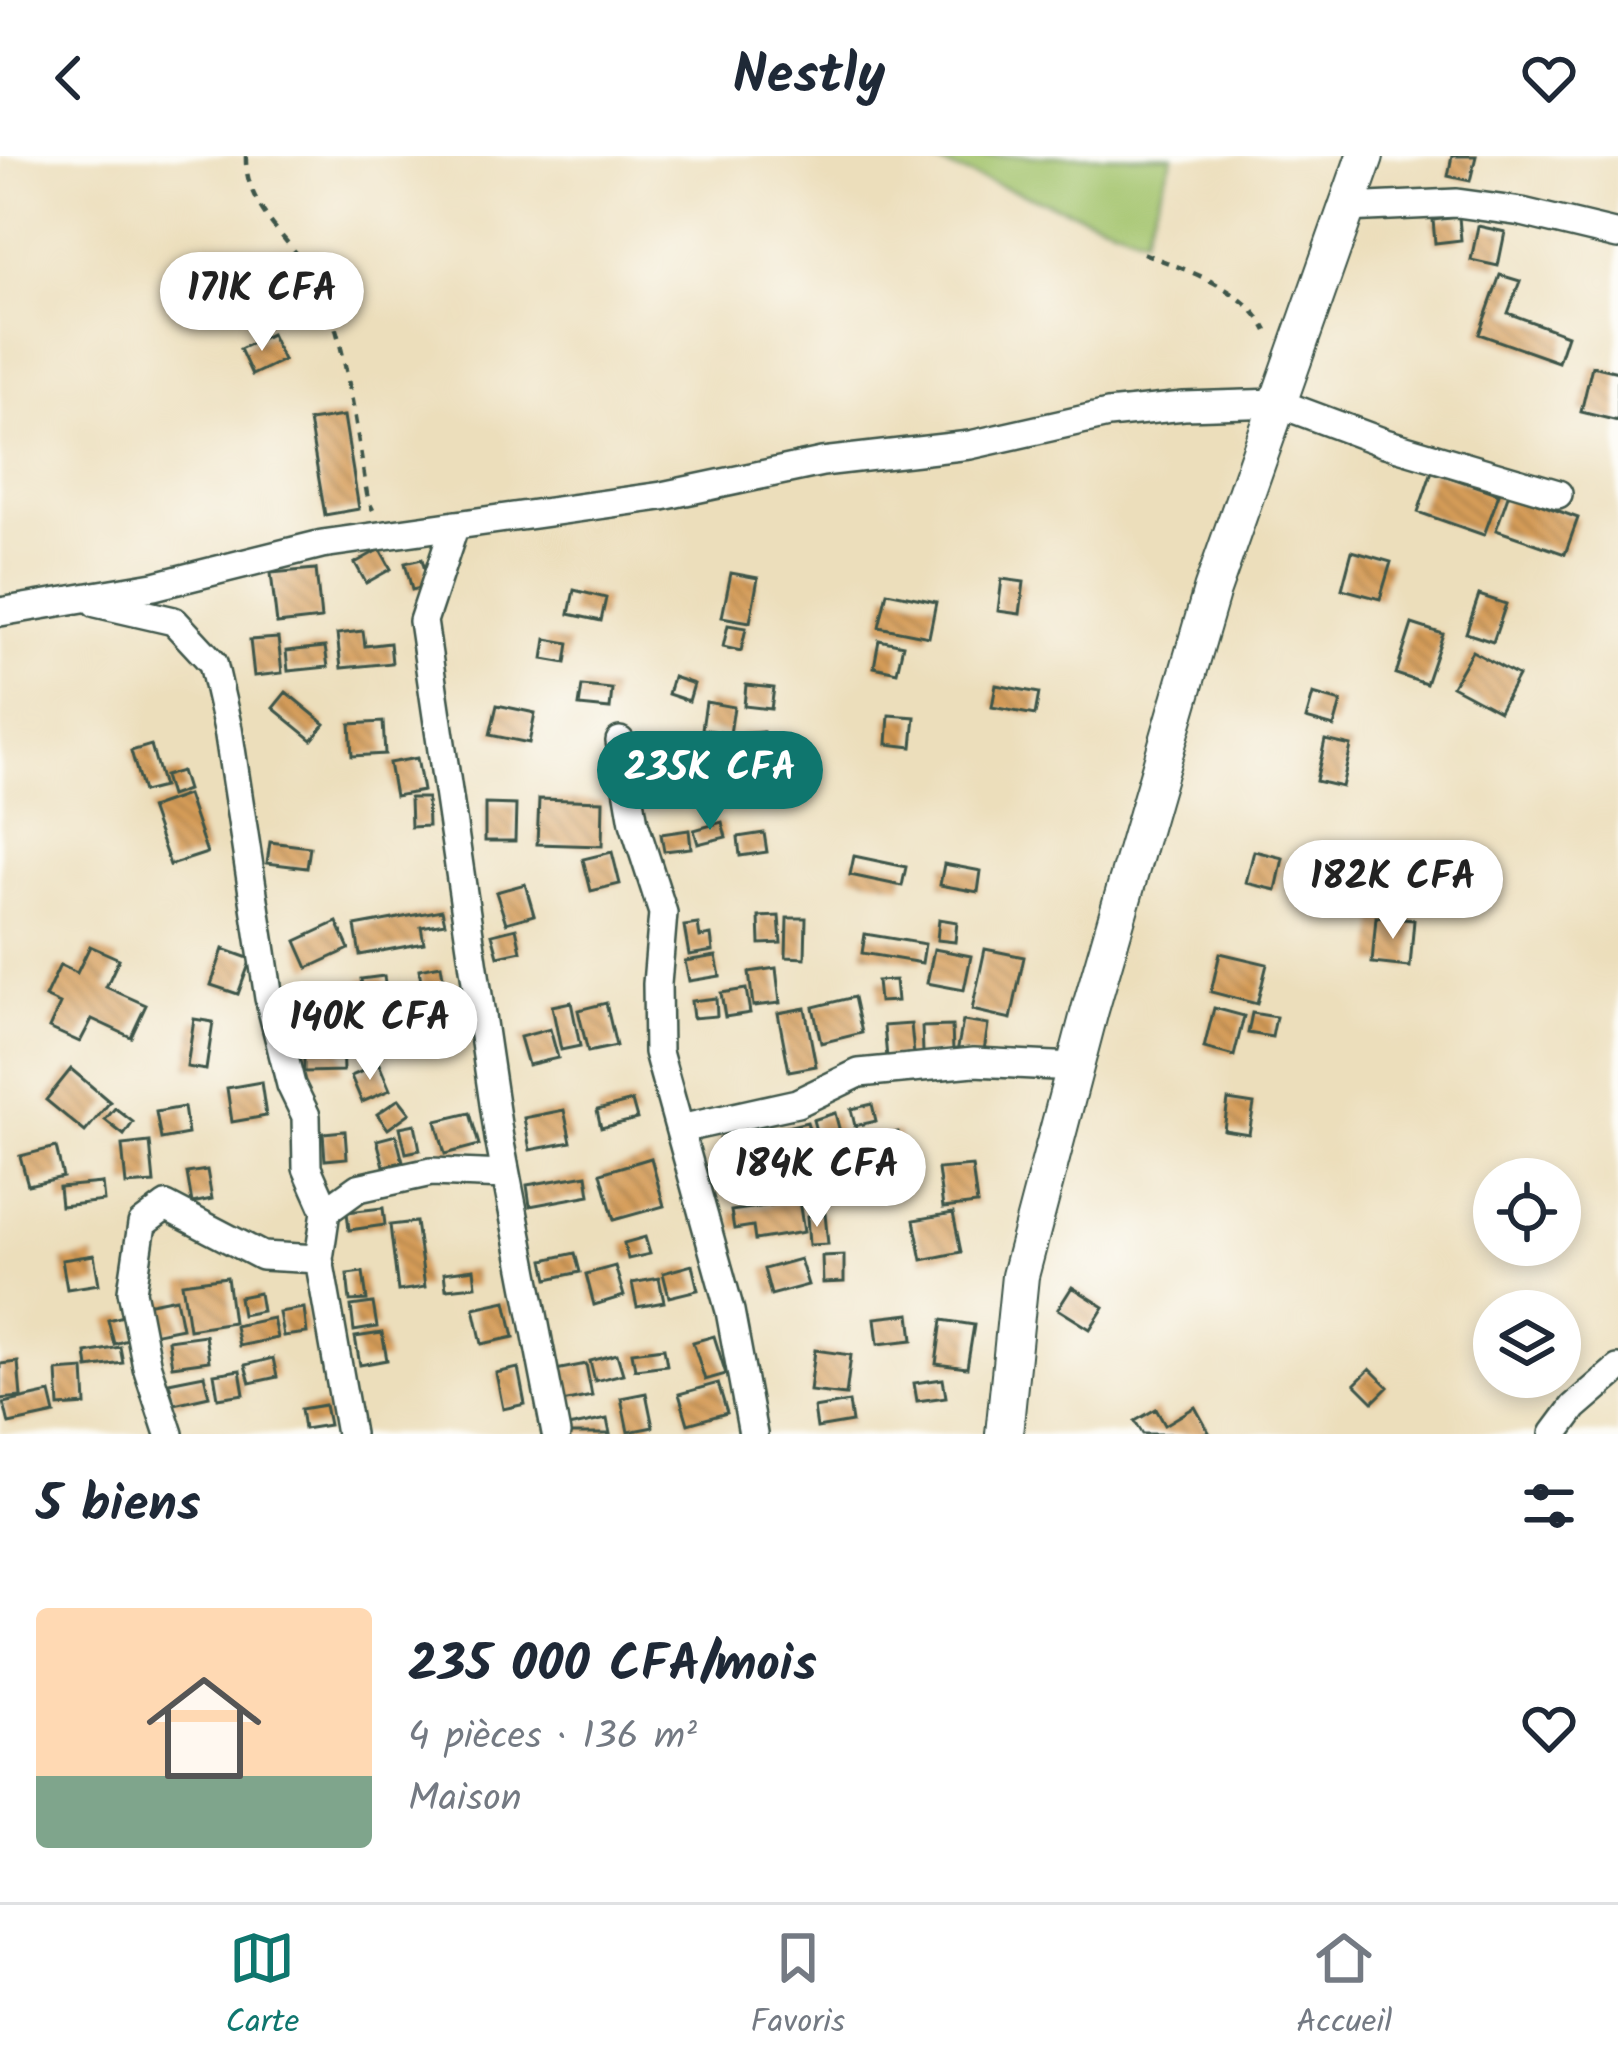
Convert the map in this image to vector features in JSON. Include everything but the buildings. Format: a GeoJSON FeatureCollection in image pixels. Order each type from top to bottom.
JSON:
{"type":"FeatureCollection","features":[{"type":"Feature","properties":{"kind":"main road"},"geometry":{"type":"LineString","coordinates":[[1004,1434],[1019,1276],[1075,1067],[1212,590],[1365,156]]}},
{"type":"Feature","properties":{"kind":"street"},"geometry":{"type":"LineString","coordinates":[[1346,208],[1457,202],[1618,235]]}},
{"type":"Feature","properties":{"kind":"street"},"geometry":{"type":"LineString","coordinates":[[0,612],[197,577],[322,544],[662,496],[822,462],[970,446],[1108,414],[1283,389],[1384,443],[1558,494]]}},
{"type":"Feature","properties":{"kind":"street"},"geometry":{"type":"LineString","coordinates":[[455,525],[423,621],[506,1175],[556,1434]]}},
{"type":"Feature","properties":{"kind":"street"},"geometry":{"type":"LineString","coordinates":[[80,599],[174,621],[213,663],[228,729],[269,998],[291,1085],[305,1116],[307,1168],[326,1211],[319,1259],[350,1434]]}},
{"type":"Feature","properties":{"kind":"street"},"geometry":{"type":"LineString","coordinates":[[620,740],[634,823],[663,913],[658,1052],[730,1311],[753,1434]]}},
{"type":"Feature","properties":{"kind":"street"},"geometry":{"type":"LineString","coordinates":[[680,1129],[797,1103],[859,1073],[974,1062],[1075,1067]]}},
{"type":"Feature","properties":{"kind":"street"},"geometry":{"type":"LineString","coordinates":[[326,1211],[358,1188],[431,1172],[506,1175]]}},
{"type":"Feature","properties":{"kind":"street"},"geometry":{"type":"LineString","coordinates":[[169,1434],[147,1367],[132,1291],[142,1224],[166,1206],[262,1256],[319,1259]]}},
{"type":"Feature","properties":{"kind":"street"},"geometry":{"type":"LineString","coordinates":[[1554,1434],[1574,1407],[1618,1369]]}},
{"type":"Feature","properties":{"kind":"path"},"geometry":{"type":"LineString","coordinates":[[246,156],[245,171],[264,215],[321,290],[340,352],[368,500],[386,535]]}},
{"type":"Feature","properties":{"kind":"path"},"geometry":{"type":"LineString","coordinates":[[1143,253],[1207,280],[1258,313],[1283,389]]}},
{"type":"Feature","properties":{"kind":"green space"},"geometry":{"type":"Polygon","coordinates":[[[929,156],[1173,156],[1144,237],[928,160],[929,156]]]}}]}
